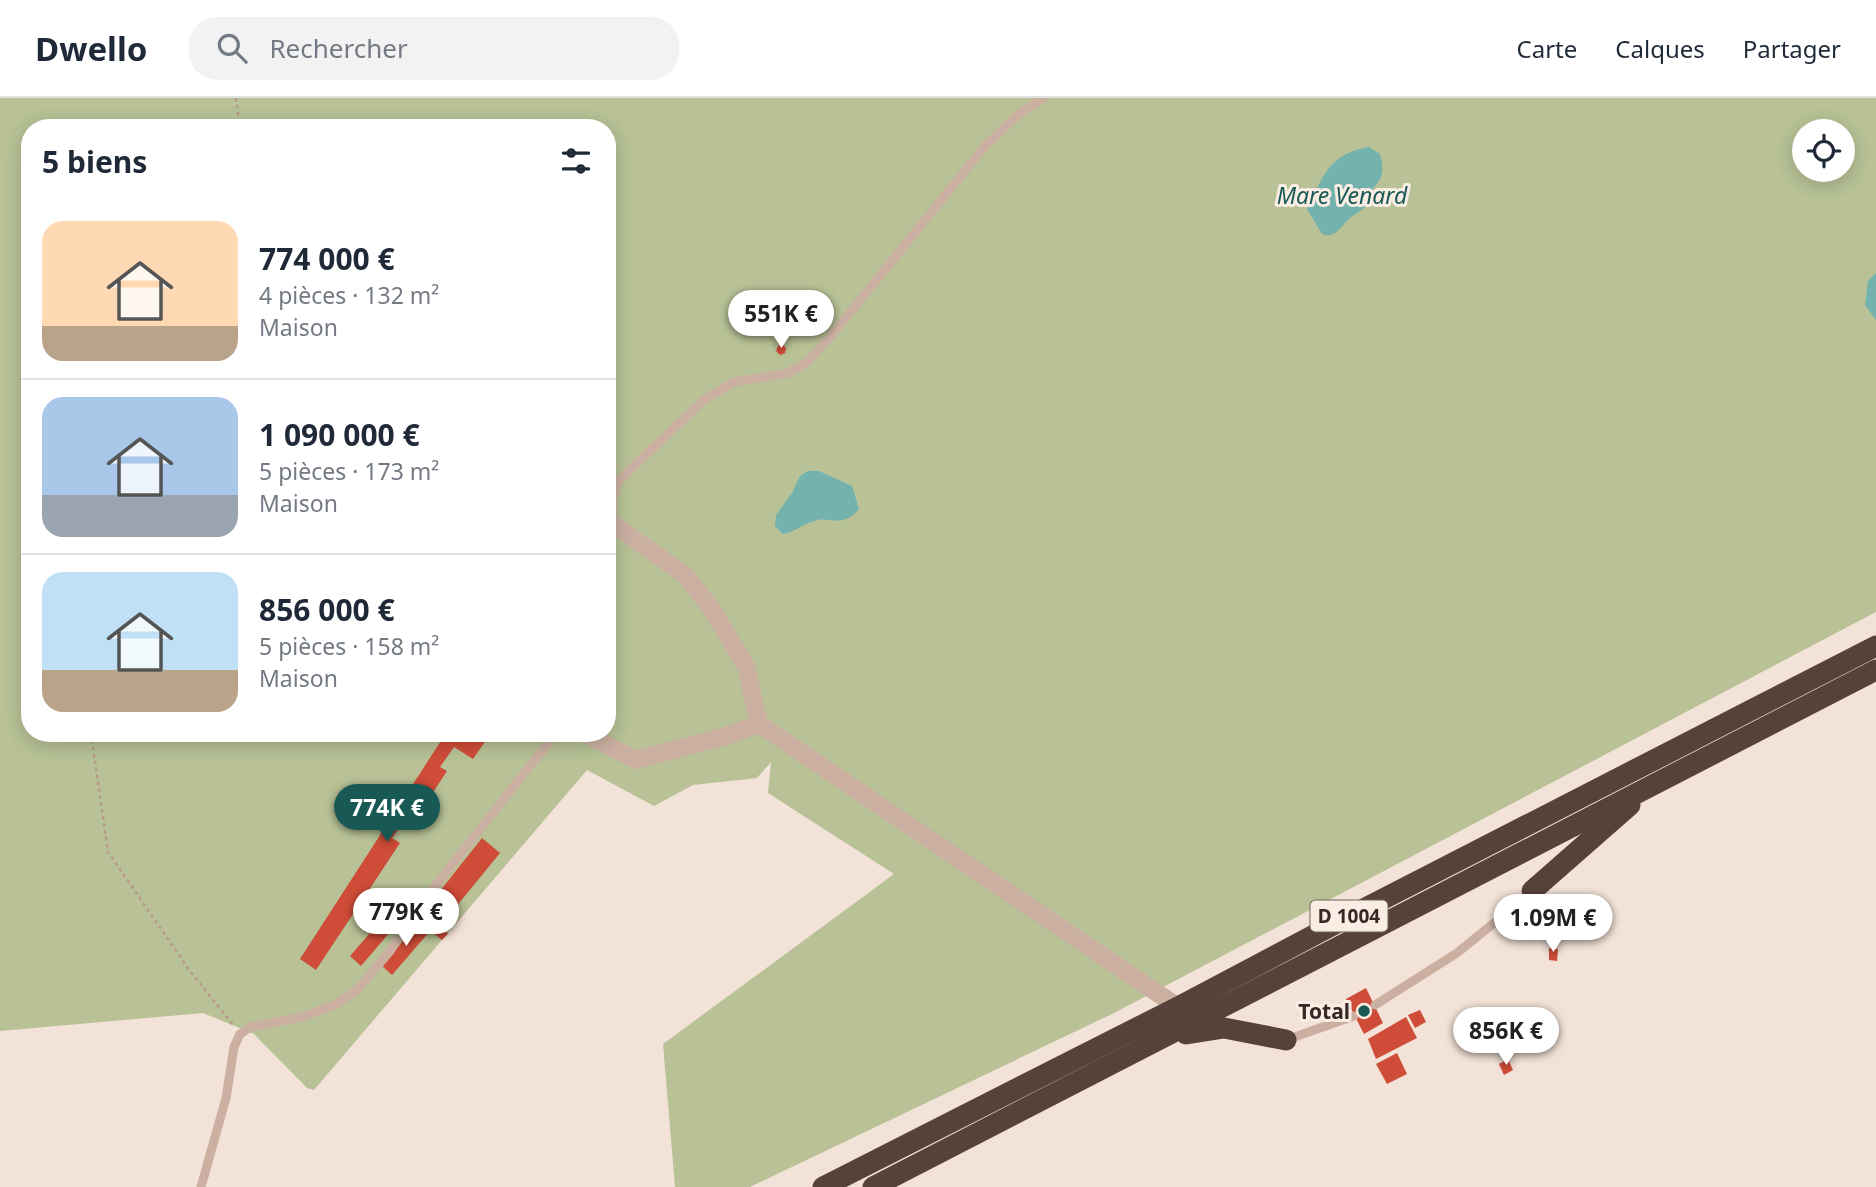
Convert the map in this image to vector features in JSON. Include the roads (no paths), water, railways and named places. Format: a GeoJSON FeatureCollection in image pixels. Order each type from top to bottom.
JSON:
{"type":"FeatureCollection","features":[{"type":"Feature","properties":{"kind":"highway","name":"D 1004"},"geometry":{"type":"LineString","coordinates":[[824,1187],[1876,646]]}},
{"type":"Feature","properties":{"kind":"highway","name":"D 1004"},"geometry":{"type":"LineString","coordinates":[[873,1187],[1876,670]]}},
{"type":"Feature","properties":{"kind":"highway"},"geometry":{"type":"LineString","coordinates":[[1532,891],[1656,783]]}},
{"type":"Feature","properties":{"kind":"highway"},"geometry":{"type":"LineString","coordinates":[[1167,1037],[1224,1028],[1286,1040]]}},
{"type":"Feature","properties":{"kind":"street"},"geometry":{"type":"LineString","coordinates":[[616,525],[685,575],[711,608],[746,666],[759,724],[1178,1007]]}},
{"type":"Feature","properties":{"kind":"street"},"geometry":{"type":"LineString","coordinates":[[601,742],[636,760],[726,736],[759,724]]}},
{"type":"Feature","properties":{"kind":"lane"},"geometry":{"type":"LineString","coordinates":[[616,481],[705,399],[734,382],[788,373],[807,362],[832,335],[985,146],[1020,113],[1044,98]]}},
{"type":"Feature","properties":{"kind":"lane"},"geometry":{"type":"LineString","coordinates":[[616,489],[619,480]]}},
{"type":"Feature","properties":{"kind":"lane"},"geometry":{"type":"LineString","coordinates":[[201,1187],[226,1098],[234,1047],[240,1034],[251,1027],[302,1017],[335,1005],[357,990],[390,951],[421,904],[549,742]]}},
{"type":"Feature","properties":{"kind":"lane"},"geometry":{"type":"LineString","coordinates":[[1375,1005],[1457,953],[1532,891]]}},
{"type":"Feature","properties":{"kind":"lane"},"geometry":{"type":"LineString","coordinates":[[1286,1040],[1354,1016]]}},
{"type":"Feature","properties":{"kind":"water","name":"Mare Venard"},"geometry":{"type":"Polygon","coordinates":[[[1369,147],[1380,154],[1382,172],[1367,205],[1336,232],[1330,235],[1322,234],[1307,209],[1318,186],[1336,161],[1356,150],[1369,147]]]}},
{"type":"Feature","properties":{"kind":"water"},"geometry":{"type":"Polygon","coordinates":[[[1876,273],[1876,320],[1865,305],[1868,281],[1876,273]]]}},
{"type":"Feature","properties":{"kind":"water"},"geometry":{"type":"Polygon","coordinates":[[[808,471],[819,471],[852,486],[859,509],[846,519],[813,521],[782,534],[775,525],[776,515],[800,476],[808,471]]]}},
{"type":"Feature","properties":{"kind":"place","name":"Total"},"geometry":{"type":"Point","coordinates":[1364,1011]}}]}
